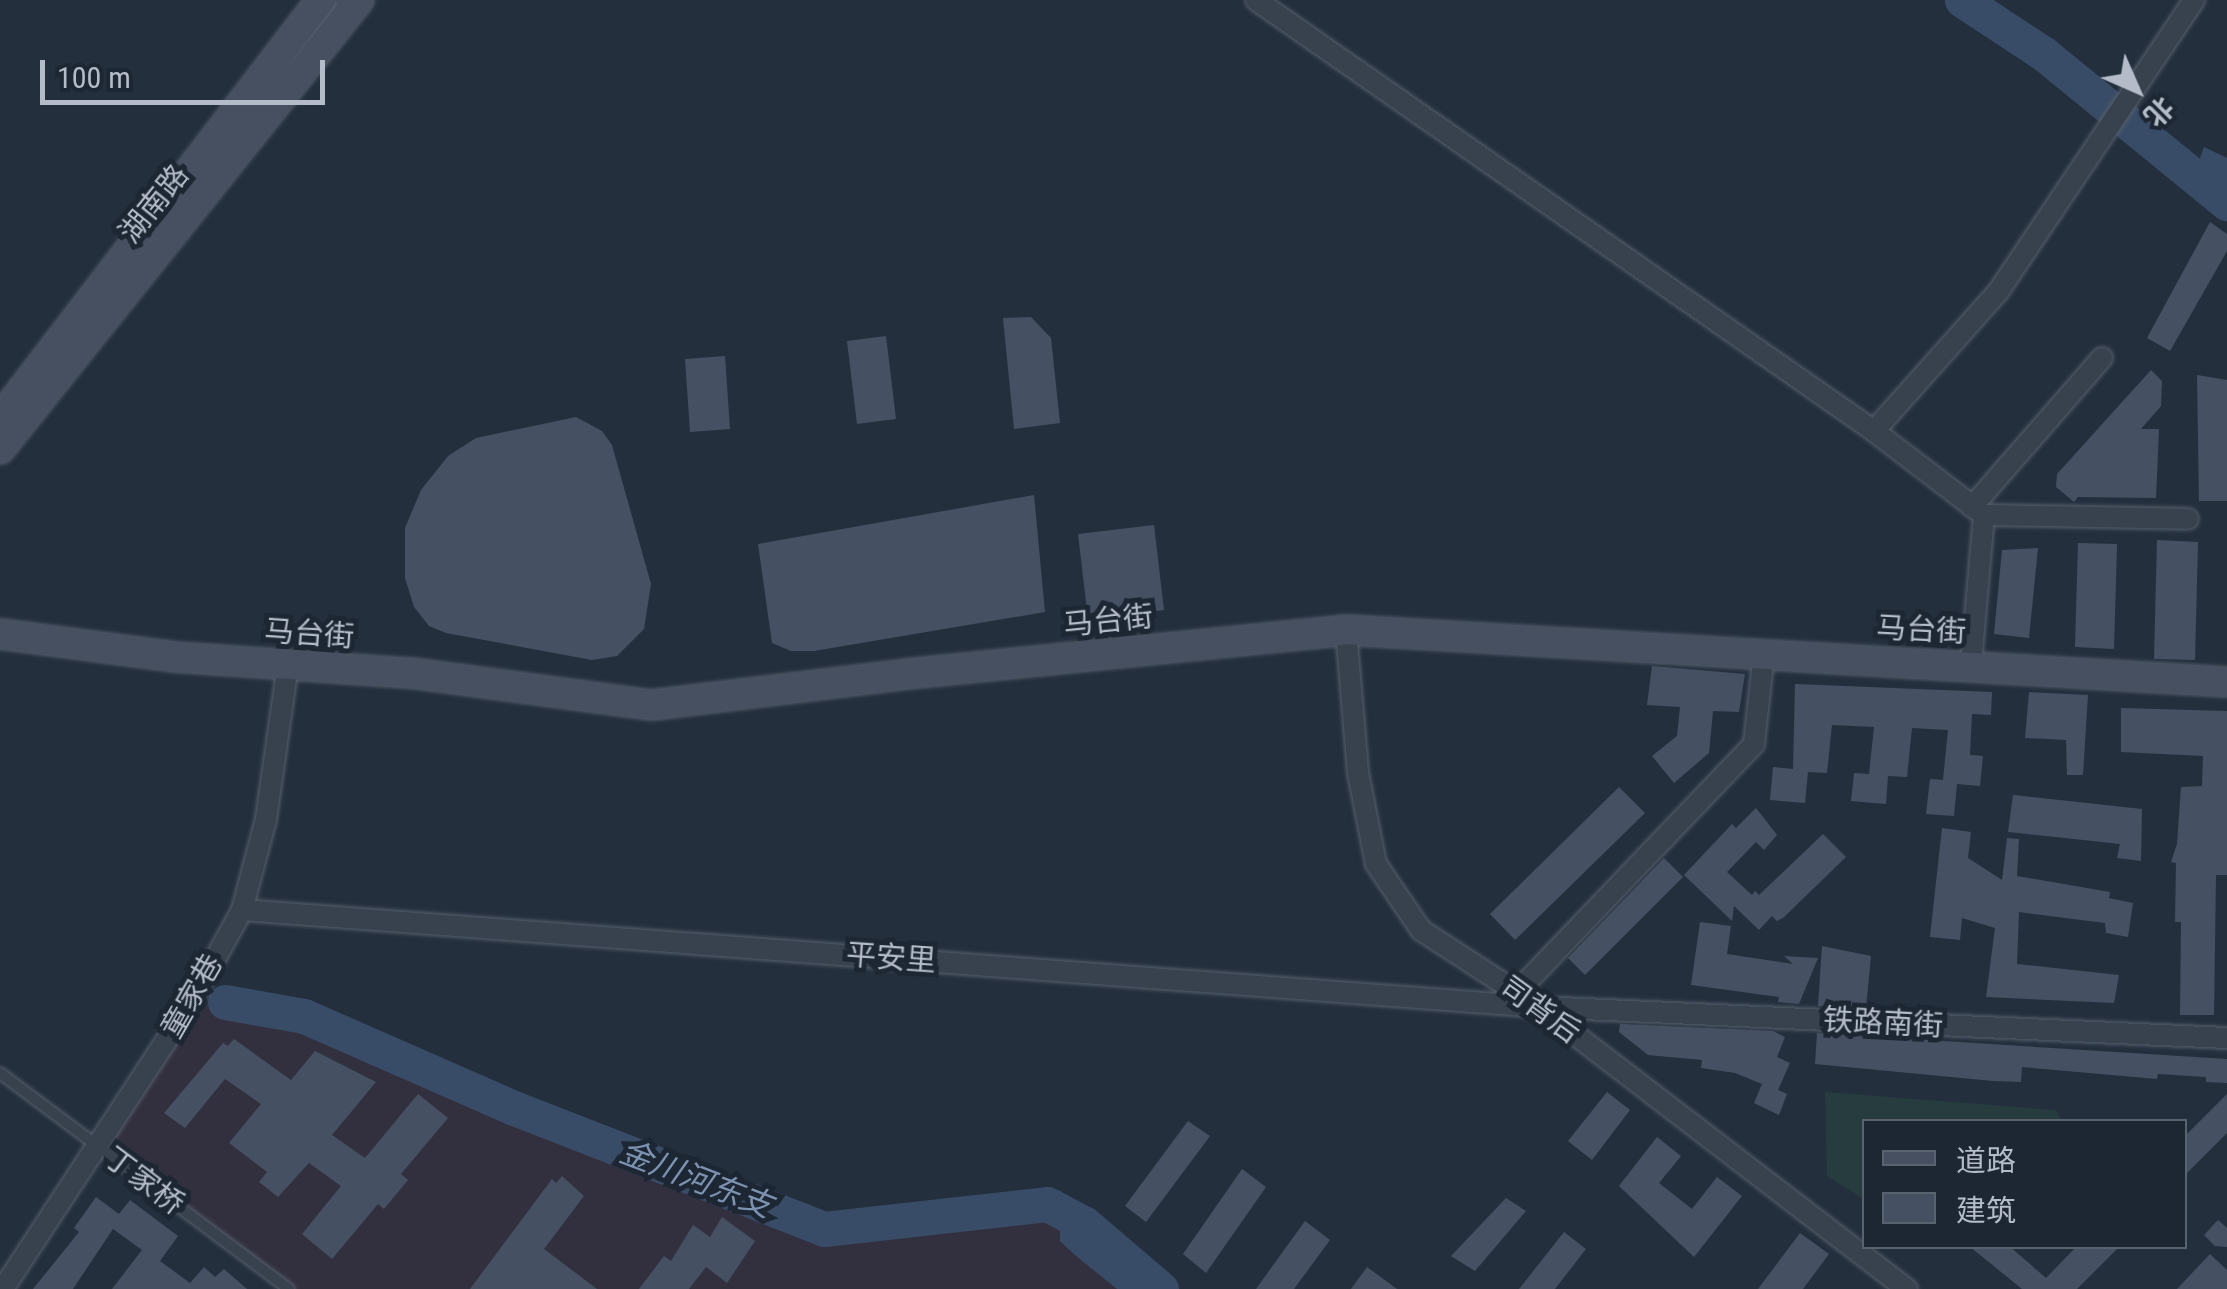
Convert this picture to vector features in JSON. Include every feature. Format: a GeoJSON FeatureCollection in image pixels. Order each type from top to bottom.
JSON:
{"type":"FeatureCollection","features":[{"type":"Feature","properties":{"kind":"street","name":"湖南路"},"geometry":{"type":"LineString","coordinates":[[0,419],[321,0]]}},
{"type":"Feature","properties":{"kind":"street","name":"湖南路"},"geometry":{"type":"LineString","coordinates":[[0,449],[359,0]]}},
{"type":"Feature","properties":{"kind":"street"},"geometry":{"type":"LineString","coordinates":[[1256,0],[1874,431],[1978,511],[2188,519]]}},
{"type":"Feature","properties":{"kind":"street"},"geometry":{"type":"LineString","coordinates":[[1874,431],[1998,292],[2194,0]]}},
{"type":"Feature","properties":{"kind":"street"},"geometry":{"type":"LineString","coordinates":[[1970,665],[1978,511],[2102,358]]}},
{"type":"Feature","properties":{"kind":"street","name":"马台街"},"geometry":{"type":"LineString","coordinates":[[0,634],[174,657],[411,673],[652,705],[1346,630],[2227,682]]}},
{"type":"Feature","properties":{"kind":"street","name":"司背后"},"geometry":{"type":"LineString","coordinates":[[1346,630],[1358,773],[1376,864],[1421,930],[1540,1007],[1907,1289]]}},
{"type":"Feature","properties":{"kind":"street"},"geometry":{"type":"LineString","coordinates":[[1517,992],[1754,744],[1764,654]]}},
{"type":"Feature","properties":{"kind":"street","name":"童家巷"},"geometry":{"type":"LineString","coordinates":[[2,1289],[192,1001],[242,910],[266,819],[288,665]]}},
{"type":"Feature","properties":{"kind":"street","name":"平安里"},"geometry":{"type":"LineString","coordinates":[[242,910],[1540,1007]]}},
{"type":"Feature","properties":{"kind":"street","name":"铁路南街"},"geometry":{"type":"LineString","coordinates":[[1540,1007],[2227,1038]]}},
{"type":"Feature","properties":{"kind":"lane","name":"丁家桥"},"geometry":{"type":"LineString","coordinates":[[0,1073],[289,1289]]}},
{"type":"Feature","properties":{"kind":"shaded area"},"geometry":{"type":"Polygon","coordinates":[[[195,996],[304,1016],[824,1229],[1047,1204],[1085,1224],[1161,1289],[289,1289],[99,1147],[195,996]]]}},
{"type":"Feature","properties":{"kind":"green space"},"geometry":{"type":"Polygon","coordinates":[[[1825,1092],[2056,1110],[2061,1119],[1862,1119],[1862,1198],[1827,1176],[1825,1092]]]}},
{"type":"Feature","properties":{"kind":"water"},"geometry":{"type":"Polygon","coordinates":[[[2204,147],[2227,158],[2227,191],[2198,163],[2204,147]]]}},
{"type":"Feature","properties":{"kind":"water"},"geometry":{"type":"Polygon","coordinates":[[[1059,1190],[1177,1289],[1117,1289],[1076,1256],[1060,1241],[1059,1190]]]}},
{"type":"Feature","properties":{"kind":"building"},"geometry":{"type":"Polygon","coordinates":[[[2210,222],[2227,234],[2227,251],[2170,351],[2147,338],[2210,222]]]}},
{"type":"Feature","properties":{"kind":"building"},"geometry":{"type":"Polygon","coordinates":[[[1031,317],[1051,338],[1060,423],[1014,429],[1003,318],[1031,317]]]}},
{"type":"Feature","properties":{"kind":"building"},"geometry":{"type":"Polygon","coordinates":[[[886,336],[896,419],[857,424],[847,341],[886,336]]]}},
{"type":"Feature","properties":{"kind":"building"},"geometry":{"type":"Polygon","coordinates":[[[725,356],[730,429],[690,432],[685,359],[725,356]]]}},
{"type":"Feature","properties":{"kind":"building"},"geometry":{"type":"Polygon","coordinates":[[[2151,370],[2162,381],[2161,406],[2141,429],[2159,429],[2156,498],[2078,497],[2074,502],[2056,487],[2057,474],[2151,370]]]}},
{"type":"Feature","properties":{"kind":"building"},"geometry":{"type":"Polygon","coordinates":[[[2197,375],[2227,380],[2227,501],[2199,501],[2197,375]]]}},
{"type":"Feature","properties":{"kind":"building"},"geometry":{"type":"Polygon","coordinates":[[[576,417],[602,431],[612,445],[651,584],[644,629],[617,656],[592,660],[446,633],[429,626],[414,607],[405,578],[405,528],[421,490],[448,456],[476,438],[576,417]]]}},
{"type":"Feature","properties":{"kind":"building"},"geometry":{"type":"Polygon","coordinates":[[[1034,495],[1045,612],[814,651],[791,651],[772,643],[758,544],[1034,495]]]}},
{"type":"Feature","properties":{"kind":"building"},"geometry":{"type":"Polygon","coordinates":[[[1154,525],[1164,610],[1088,619],[1078,534],[1154,525]]]}},
{"type":"Feature","properties":{"kind":"building"},"geometry":{"type":"Polygon","coordinates":[[[2157,540],[2198,542],[2195,660],[2154,659],[2157,540]]]}},
{"type":"Feature","properties":{"kind":"building"},"geometry":{"type":"Polygon","coordinates":[[[2078,543],[2117,544],[2114,649],[2075,647],[2078,543]]]}},
{"type":"Feature","properties":{"kind":"building"},"geometry":{"type":"Polygon","coordinates":[[[2038,548],[2029,638],[1994,634],[2002,550],[2038,548]]]}},
{"type":"Feature","properties":{"kind":"building"},"geometry":{"type":"Polygon","coordinates":[[[1652,666],[1745,674],[1739,712],[1713,711],[1709,753],[1674,783],[1652,756],[1677,736],[1680,707],[1647,705],[1652,666]]]}},
{"type":"Feature","properties":{"kind":"building"},"geometry":{"type":"Polygon","coordinates":[[[1795,684],[1992,692],[1991,715],[1972,714],[1970,755],[1983,756],[1980,786],[1957,784],[1954,816],[1926,814],[1930,779],[1943,780],[1948,730],[1912,728],[1907,777],[1888,776],[1886,804],[1851,801],[1854,773],[1869,774],[1874,727],[1832,725],[1827,773],[1808,772],[1805,803],[1770,800],[1773,767],[1793,769],[1795,684]]]}},
{"type":"Feature","properties":{"kind":"building"},"geometry":{"type":"Polygon","coordinates":[[[2029,692],[2088,695],[2083,775],[2067,775],[2066,740],[2025,738],[2029,692]]]}},
{"type":"Feature","properties":{"kind":"building"},"geometry":{"type":"Polygon","coordinates":[[[2121,708],[2227,711],[2227,875],[2216,875],[2214,1015],[2180,1015],[2181,922],[2175,922],[2176,863],[2171,862],[2177,844],[2181,787],[2202,786],[2203,756],[2121,752],[2121,708]]]}},
{"type":"Feature","properties":{"kind":"building"},"geometry":{"type":"Polygon","coordinates":[[[1619,787],[1645,813],[1515,940],[1490,914],[1619,787]]]}},
{"type":"Feature","properties":{"kind":"building"},"geometry":{"type":"Polygon","coordinates":[[[2013,795],[2142,809],[2141,861],[2117,858],[2120,844],[2008,832],[2013,795]]]}},
{"type":"Feature","properties":{"kind":"building"},"geometry":{"type":"Polygon","coordinates":[[[1756,808],[1777,835],[1764,850],[1756,842],[1727,872],[1752,895],[1755,891],[1759,895],[1823,834],[1846,857],[1783,918],[1777,921],[1772,916],[1759,930],[1734,906],[1732,921],[1684,875],[1732,824],[1736,828],[1756,808]]]}},
{"type":"Feature","properties":{"kind":"building"},"geometry":{"type":"Polygon","coordinates":[[[1942,828],[1971,832],[1968,858],[2002,880],[2007,838],[2019,839],[2017,876],[2110,892],[2109,898],[2133,903],[2128,937],[2106,933],[2105,923],[2019,912],[2017,964],[2119,975],[2114,1003],[1986,997],[1995,928],[1962,918],[1960,940],[1930,937],[1942,828]]]}},
{"type":"Feature","properties":{"kind":"building"},"geometry":{"type":"Polygon","coordinates":[[[1664,858],[1683,877],[1585,975],[1568,958],[1664,858]]]}},
{"type":"Feature","properties":{"kind":"building"},"geometry":{"type":"Polygon","coordinates":[[[1700,922],[1731,926],[1727,954],[1793,964],[1784,956],[1818,958],[1799,1004],[1778,1002],[1779,997],[1691,985],[1700,922]]]}},
{"type":"Feature","properties":{"kind":"building"},"geometry":{"type":"Polygon","coordinates":[[[1822,946],[1871,956],[1866,1008],[1818,1006],[1822,946]]]}},
{"type":"Feature","properties":{"kind":"building"},"geometry":{"type":"Polygon","coordinates":[[[1620,1024],[1773,1031],[1785,1037],[1777,1057],[1790,1063],[1778,1090],[1787,1094],[1779,1115],[1754,1103],[1762,1084],[1735,1073],[1701,1068],[1702,1060],[1648,1055],[1619,1032],[1620,1024]]]}},
{"type":"Feature","properties":{"kind":"building"},"geometry":{"type":"Polygon","coordinates":[[[1817,1033],[2227,1059],[2227,1083],[2206,1082],[2206,1077],[2158,1074],[2157,1079],[2022,1067],[2021,1082],[1993,1081],[1815,1064],[1817,1033]]]}},
{"type":"Feature","properties":{"kind":"building"},"geometry":{"type":"Polygon","coordinates":[[[234,1039],[291,1080],[315,1051],[376,1082],[332,1135],[365,1158],[418,1094],[448,1118],[401,1174],[408,1180],[384,1209],[378,1204],[332,1259],[302,1234],[341,1186],[309,1163],[278,1197],[259,1182],[267,1172],[229,1143],[261,1104],[225,1079],[185,1128],[164,1113],[223,1043],[228,1046],[234,1039]]]}},
{"type":"Feature","properties":{"kind":"building"},"geometry":{"type":"Polygon","coordinates":[[[1607,1092],[1630,1110],[1592,1160],[1568,1141],[1607,1092]]]}},
{"type":"Feature","properties":{"kind":"building"},"geometry":{"type":"Polygon","coordinates":[[[2227,1094],[2227,1133],[2187,1173],[2187,1134],[2227,1094]]]}},
{"type":"Feature","properties":{"kind":"building"},"geometry":{"type":"Polygon","coordinates":[[[1188,1121],[1210,1136],[1146,1222],[1125,1206],[1188,1121]]]}},
{"type":"Feature","properties":{"kind":"building"},"geometry":{"type":"Polygon","coordinates":[[[1657,1137],[1681,1156],[1659,1183],[1692,1209],[1717,1177],[1742,1196],[1694,1257],[1619,1186],[1657,1137]]]}},
{"type":"Feature","properties":{"kind":"building"},"geometry":{"type":"Polygon","coordinates":[[[1242,1169],[1266,1187],[1206,1273],[1183,1254],[1242,1169]]]}},
{"type":"Feature","properties":{"kind":"building"},"geometry":{"type":"Polygon","coordinates":[[[562,1176],[584,1196],[544,1249],[597,1289],[470,1289],[552,1179],[556,1183],[562,1176]]]}},
{"type":"Feature","properties":{"kind":"building"},"geometry":{"type":"Polygon","coordinates":[[[96,1197],[119,1214],[130,1200],[178,1236],[160,1261],[190,1283],[204,1267],[215,1277],[224,1269],[247,1289],[112,1289],[142,1250],[113,1229],[73,1289],[33,1289],[79,1232],[74,1228],[96,1197]]]}},
{"type":"Feature","properties":{"kind":"building"},"geometry":{"type":"Polygon","coordinates":[[[1506,1198],[1526,1211],[1475,1271],[1451,1256],[1506,1198]]]}},
{"type":"Feature","properties":{"kind":"building"},"geometry":{"type":"Polygon","coordinates":[[[722,1217],[755,1241],[727,1283],[706,1267],[689,1289],[639,1289],[664,1256],[671,1261],[693,1225],[710,1237],[722,1217]]]}},
{"type":"Feature","properties":{"kind":"building"},"geometry":{"type":"Polygon","coordinates":[[[2218,1220],[2227,1228],[2227,1247],[2215,1246],[2204,1235],[2218,1220]]]}},
{"type":"Feature","properties":{"kind":"building"},"geometry":{"type":"Polygon","coordinates":[[[1305,1221],[1330,1240],[1294,1289],[1256,1289],[1305,1221]]]}},
{"type":"Feature","properties":{"kind":"building"},"geometry":{"type":"Polygon","coordinates":[[[1564,1232],[1586,1249],[1555,1289],[1519,1289],[1564,1232]]]}},
{"type":"Feature","properties":{"kind":"building"},"geometry":{"type":"Polygon","coordinates":[[[1800,1233],[1829,1254],[1803,1289],[1758,1289],[1800,1233]]]}},
{"type":"Feature","properties":{"kind":"building"},"geometry":{"type":"Polygon","coordinates":[[[1973,1249],[2012,1249],[2046,1278],[2074,1249],[2117,1249],[2077,1289],[2022,1289],[1973,1249]]]}},
{"type":"Feature","properties":{"kind":"building"},"geometry":{"type":"Polygon","coordinates":[[[2210,1254],[2227,1270],[2227,1289],[2177,1289],[2210,1254]]]}},
{"type":"Feature","properties":{"kind":"building"},"geometry":{"type":"Polygon","coordinates":[[[1367,1267],[1397,1289],[1351,1289],[1367,1267]]]}},
{"type":"Feature","properties":{"kind":"waterway"},"geometry":{"type":"LineString","coordinates":[[1962,0],[2044,54],[2227,203]]}},
{"type":"Feature","properties":{"kind":"waterway","name":"金川河东支"},"geometry":{"type":"LineString","coordinates":[[225,1002],[304,1016],[514,1108],[824,1229],[1047,1204],[1085,1224],[1161,1289]]}}]}
